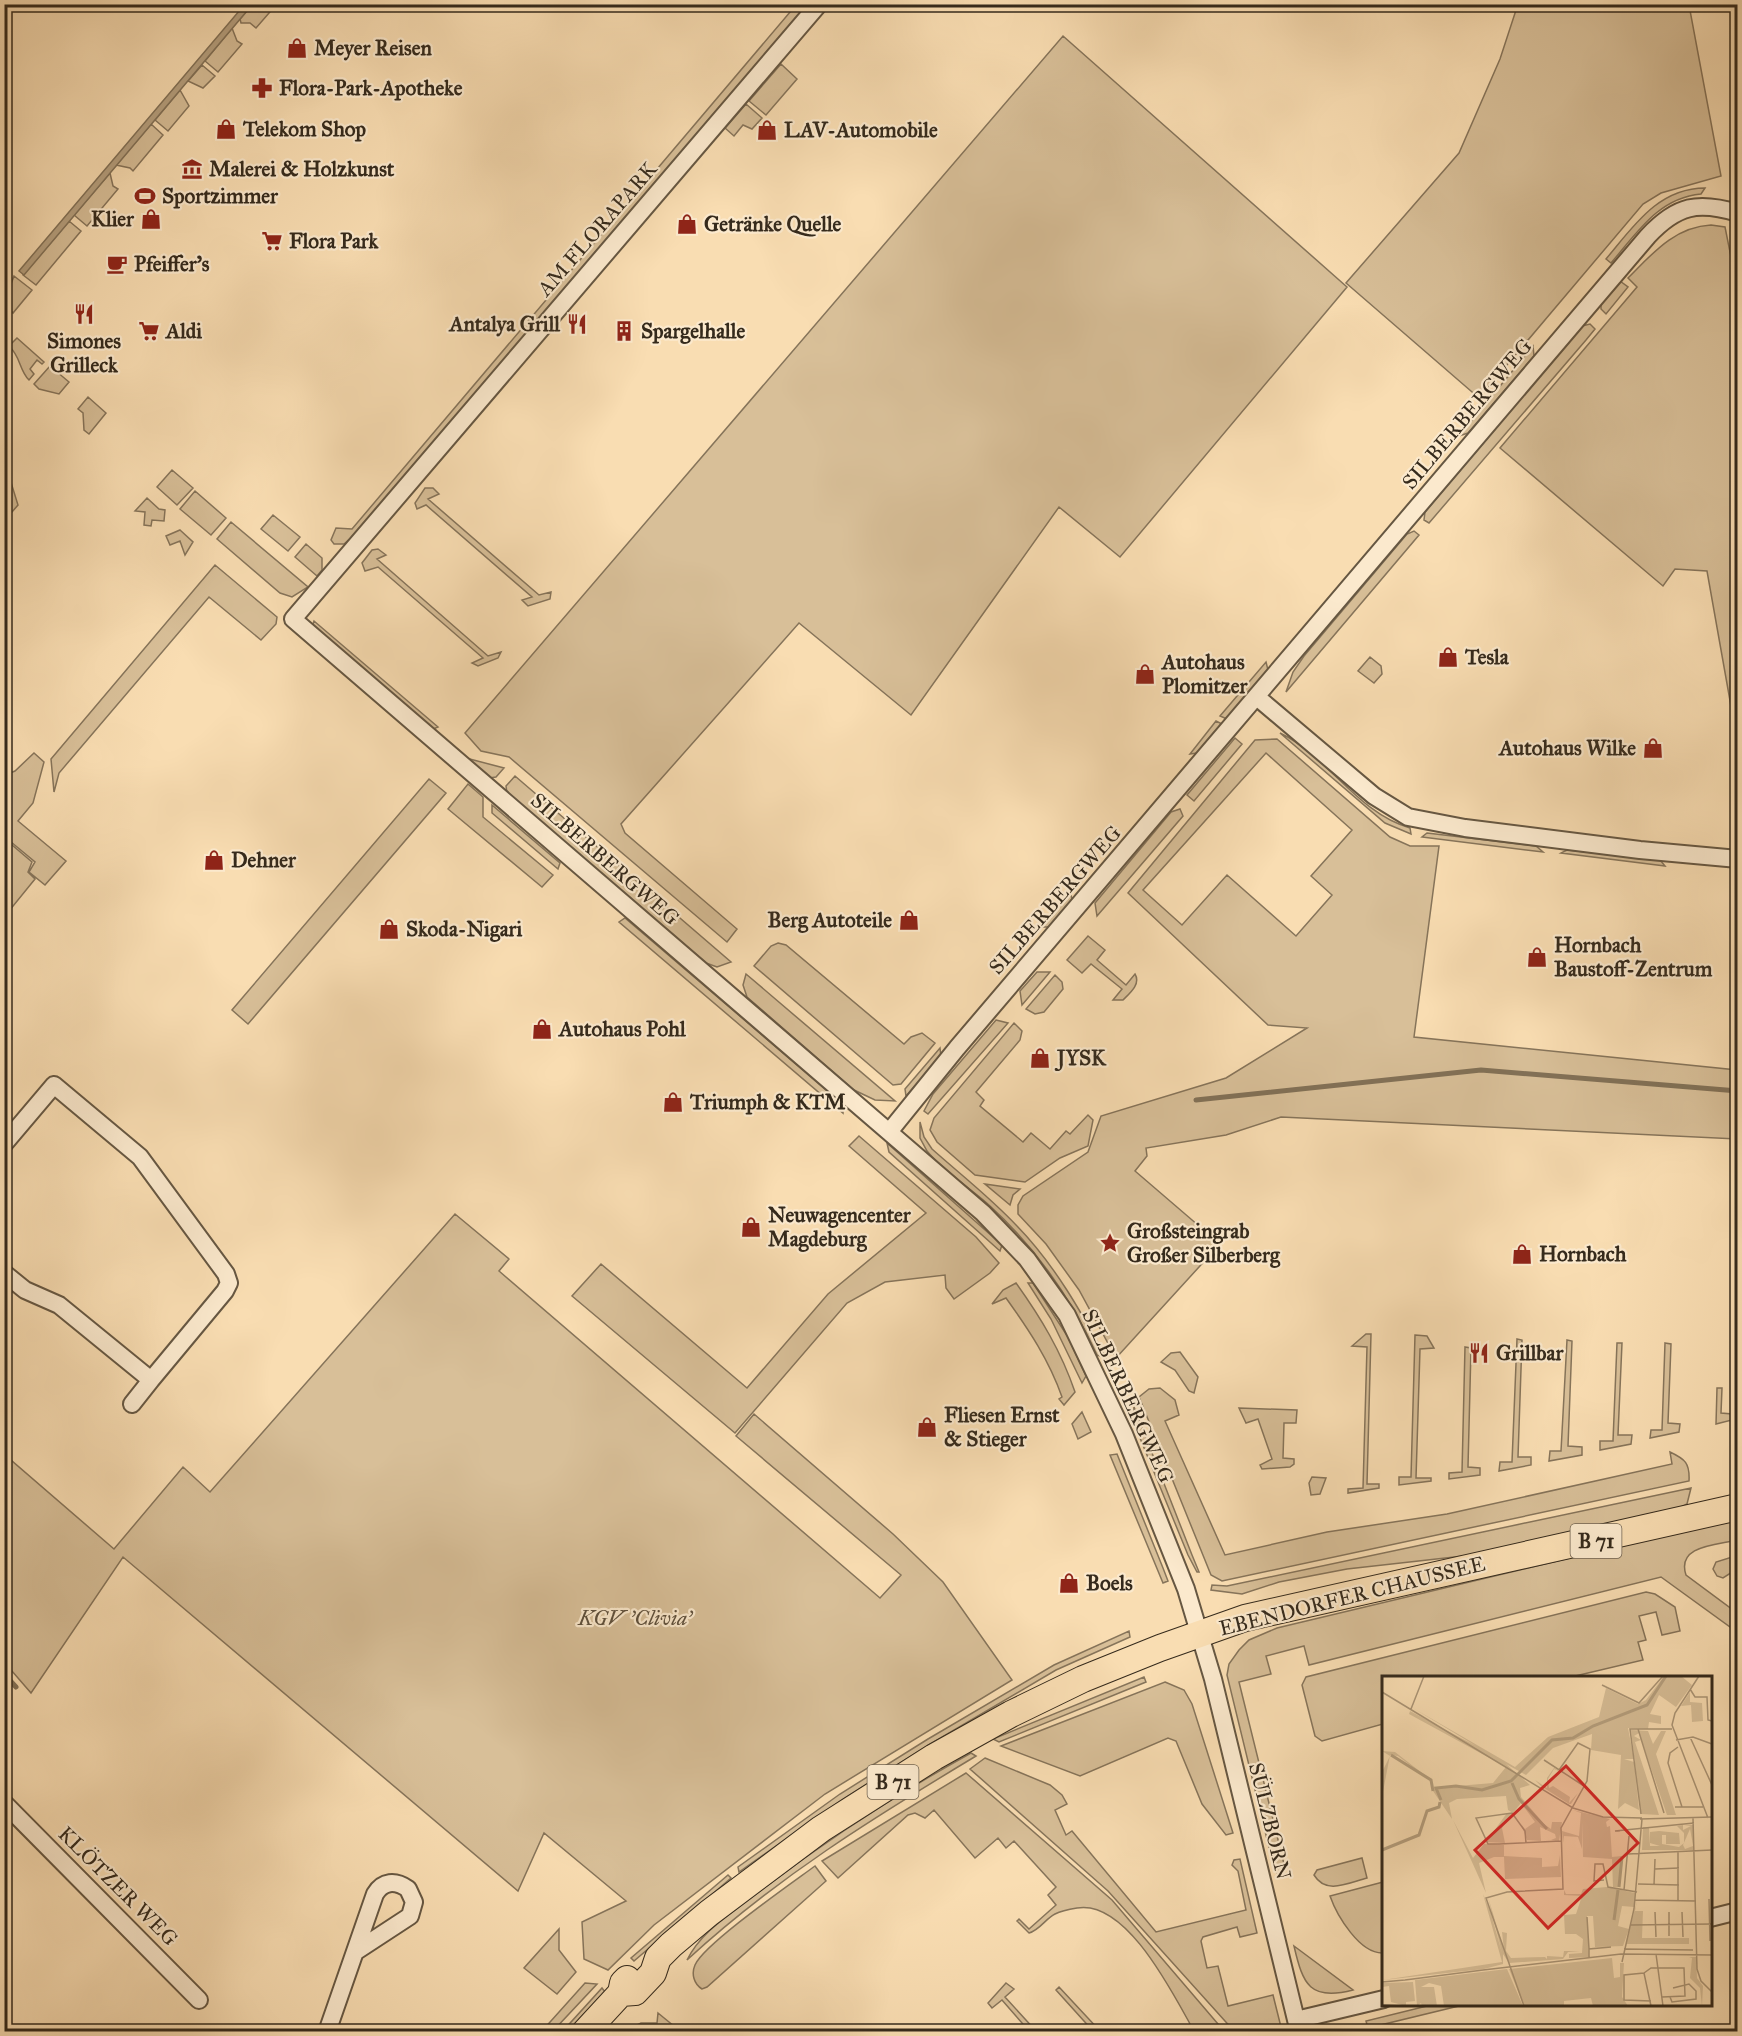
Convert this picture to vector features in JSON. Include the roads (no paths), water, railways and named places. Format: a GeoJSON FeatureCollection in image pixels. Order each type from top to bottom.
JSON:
{"type":"FeatureCollection","features":[{"type":"Feature","properties":{"kind":"main road","name":"EBENDORFER CHAUSSEE"},"geometry":{"type":"LineString","coordinates":[[585,2031],[621,1993],[634,1992],[653,1973],[658,1958],[709,1913],[777,1860],[908,1773],[1047,1696],[1126,1661],[1261,1614],[1566,1548],[1737,1507]]}},
{"type":"Feature","properties":{"kind":"street","name":"AM FLORAPARK"},"geometry":{"type":"LineString","coordinates":[[293,619],[819,4]]}},
{"type":"Feature","properties":{"kind":"street","name":"SILBERBERGWEG"},"geometry":{"type":"LineString","coordinates":[[889,1132],[957,1048],[1258,698],[1550,349],[1654,230],[1673,216],[1695,206],[1709,205],[1737,213]]}},
{"type":"Feature","properties":{"kind":"street","name":"SILBERBERGWEG"},"geometry":{"type":"LineString","coordinates":[[293,619],[990,1219],[1028,1259],[1058,1300],[1123,1431],[1186,1589],[1199,1634]]}},
{"type":"Feature","properties":{"kind":"street"},"geometry":{"type":"LineString","coordinates":[[1258,698],[1374,796],[1408,817],[1454,827],[1640,850],[1737,859]]}},
{"type":"Feature","properties":{"kind":"street"},"geometry":{"type":"LineString","coordinates":[[4,1144],[54,1085],[140,1157],[226,1274],[229,1283],[227,1289],[132,1404]]}},
{"type":"Feature","properties":{"kind":"street"},"geometry":{"type":"LineString","coordinates":[[4,1273],[25,1290],[59,1305],[151,1380]]}},
{"type":"Feature","properties":{"kind":"street","name":"SÜLZBORN"},"geometry":{"type":"LineString","coordinates":[[1199,1634],[1213,1679],[1298,2026],[1382,1999]]}},
{"type":"Feature","properties":{"kind":"street","name":"KLÖTZER WEG"},"geometry":{"type":"LineString","coordinates":[[4,1803],[200,2000]]}},
{"type":"Feature","properties":{"kind":"street"},"geometry":{"type":"LineString","coordinates":[[1712,1917],[1737,1911]]}},
{"type":"Feature","properties":{"kind":"street"},"geometry":{"type":"LineString","coordinates":[[327,2031],[355,1952]]}},
{"type":"Feature","properties":{"kind":"waterway"},"geometry":{"type":"LineString","coordinates":[[1196,1100],[1481,1070],[1738,1091]]}},
{"type":"Feature","properties":{"kind":"waterway"},"geometry":{"type":"LineString","coordinates":[[4,1674],[16,1687]]}},
{"type":"Feature","properties":{"kind":"place","name":"Meyer Reisen"},"geometry":{"type":"Point","coordinates":[297,48]}},
{"type":"Feature","properties":{"kind":"place","name":"Flora-Park-Apotheke"},"geometry":{"type":"Point","coordinates":[262,88]}},
{"type":"Feature","properties":{"kind":"place","name":"Telekom Shop"},"geometry":{"type":"Point","coordinates":[226,129]}},
{"type":"Feature","properties":{"kind":"place","name":"LAV-Automobile"},"geometry":{"type":"Point","coordinates":[767,130]}},
{"type":"Feature","properties":{"kind":"place","name":"Malerei & Holzkunst"},"geometry":{"type":"Point","coordinates":[192,169]}},
{"type":"Feature","properties":{"kind":"place","name":"Sportzimmer"},"geometry":{"type":"Point","coordinates":[145,196]}},
{"type":"Feature","properties":{"kind":"place","name":"Klier"},"geometry":{"type":"Point","coordinates":[151,219]}},
{"type":"Feature","properties":{"kind":"place","name":"Getränke Quelle"},"geometry":{"type":"Point","coordinates":[687,224]}},
{"type":"Feature","properties":{"kind":"place","name":"Flora Park"},"geometry":{"type":"Point","coordinates":[272,241]}},
{"type":"Feature","properties":{"kind":"place","name":"Pfeiffer's"},"geometry":{"type":"Point","coordinates":[117,264]}},
{"type":"Feature","properties":{"kind":"place","name":"Simones Grilleck"},"geometry":{"type":"Point","coordinates":[84,314]}},
{"type":"Feature","properties":{"kind":"place","name":"Antalya Grill"},"geometry":{"type":"Point","coordinates":[577,324]}},
{"type":"Feature","properties":{"kind":"place","name":"Aldi"},"geometry":{"type":"Point","coordinates":[149,331]}},
{"type":"Feature","properties":{"kind":"place","name":"Spargelhalle"},"geometry":{"type":"Point","coordinates":[624,331]}},
{"type":"Feature","properties":{"kind":"place","name":"Tesla"},"geometry":{"type":"Point","coordinates":[1448,657]}},
{"type":"Feature","properties":{"kind":"place","name":"Autohaus Plomitzer"},"geometry":{"type":"Point","coordinates":[1145,674]}},
{"type":"Feature","properties":{"kind":"place","name":"Autohaus Wilke"},"geometry":{"type":"Point","coordinates":[1653,748]}},
{"type":"Feature","properties":{"kind":"place","name":"Dehner"},"geometry":{"type":"Point","coordinates":[214,860]}},
{"type":"Feature","properties":{"kind":"place","name":"Berg Autoteile"},"geometry":{"type":"Point","coordinates":[909,920]}},
{"type":"Feature","properties":{"kind":"place","name":"Skoda-Nigari"},"geometry":{"type":"Point","coordinates":[389,929]}},
{"type":"Feature","properties":{"kind":"place","name":"Hornbach Baustoff-Zentrum"},"geometry":{"type":"Point","coordinates":[1537,957]}},
{"type":"Feature","properties":{"kind":"place","name":"Autohaus Pohl"},"geometry":{"type":"Point","coordinates":[542,1029]}},
{"type":"Feature","properties":{"kind":"place","name":"JYSK"},"geometry":{"type":"Point","coordinates":[1040,1058]}},
{"type":"Feature","properties":{"kind":"place","name":"Triumph & KTM"},"geometry":{"type":"Point","coordinates":[673,1102]}},
{"type":"Feature","properties":{"kind":"place","name":"Neuwagencenter Magdeburg"},"geometry":{"type":"Point","coordinates":[751,1227]}},
{"type":"Feature","properties":{"kind":"place","name":"Großsteingrab Großer Silberberg"},"geometry":{"type":"Point","coordinates":[1110,1243]}},
{"type":"Feature","properties":{"kind":"place","name":"Hornbach"},"geometry":{"type":"Point","coordinates":[1522,1254]}},
{"type":"Feature","properties":{"kind":"place","name":"Grillbar"},"geometry":{"type":"Point","coordinates":[1479,1353]}},
{"type":"Feature","properties":{"kind":"place","name":"Fliesen Ernst & Stieger"},"geometry":{"type":"Point","coordinates":[927,1427]}},
{"type":"Feature","properties":{"kind":"place","name":"Boels"},"geometry":{"type":"Point","coordinates":[1069,1583]}},
{"type":"Feature","properties":{"kind":"park label","name":"KGV 'Clivia'"},"geometry":{"type":"Point","coordinates":[635,1618]}}]}
